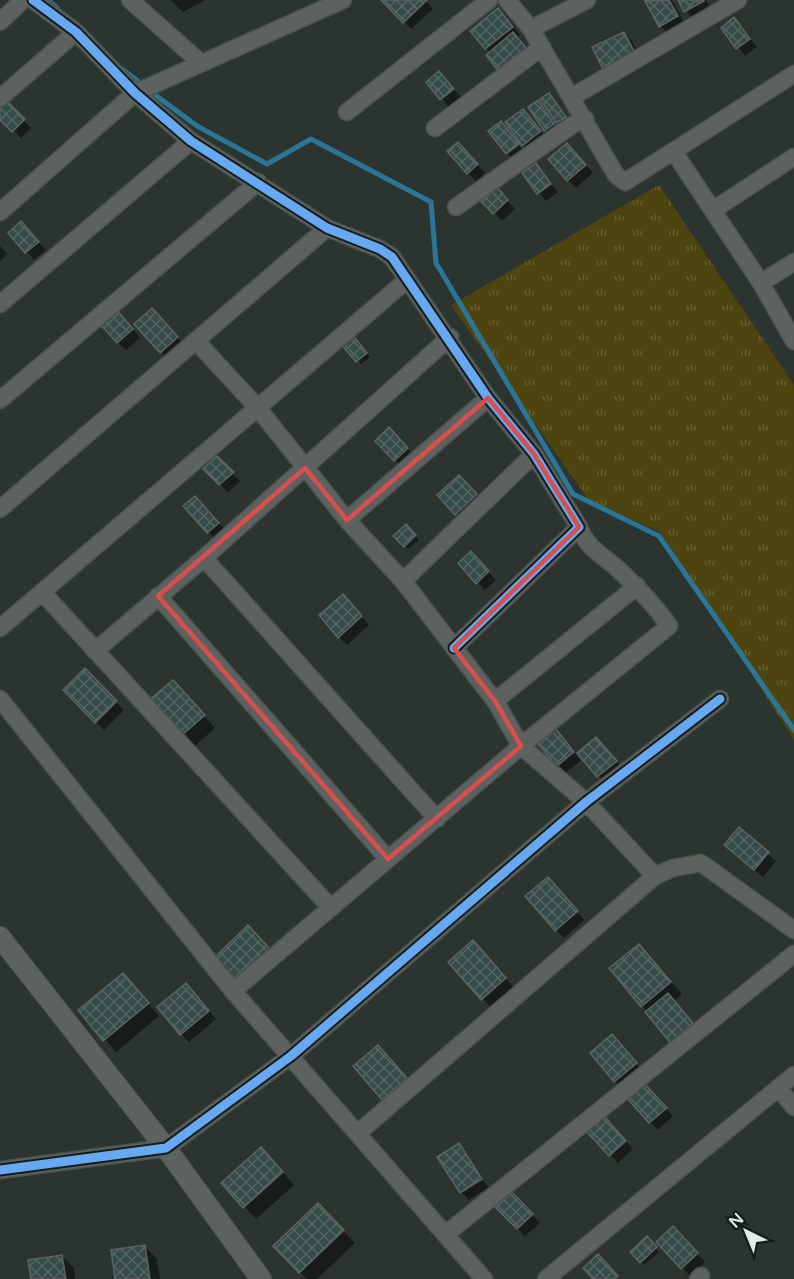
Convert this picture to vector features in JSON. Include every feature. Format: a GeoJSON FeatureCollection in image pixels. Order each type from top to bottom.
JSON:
{"type":"FeatureCollection","features":[{"type":"Feature","properties":{"kind":"street"},"geometry":{"type":"LineString","coordinates":[[0,22],[23,0]]}},
{"type":"Feature","properties":{"kind":"street"},"geometry":{"type":"LineString","coordinates":[[33,0],[76,32],[136,92],[191,141],[327,228],[380,249],[396,262],[450,338],[488,398],[534,454],[579,527],[584,541],[595,553],[637,586],[654,603],[669,626],[521,747],[233,991]]}},
{"type":"Feature","properties":{"kind":"street"},"geometry":{"type":"LineString","coordinates":[[130,0],[197,65]]}},
{"type":"Feature","properties":{"kind":"street"},"geometry":{"type":"LineString","coordinates":[[0,212],[136,92],[342,0]]}},
{"type":"Feature","properties":{"kind":"street"},"geometry":{"type":"LineString","coordinates":[[347,112],[489,0]]}},
{"type":"Feature","properties":{"kind":"street"},"geometry":{"type":"LineString","coordinates":[[507,0],[531,29],[616,175],[625,182],[794,74]]}},
{"type":"Feature","properties":{"kind":"street"},"geometry":{"type":"LineString","coordinates":[[531,29],[587,0]]}},
{"type":"Feature","properties":{"kind":"street"},"geometry":{"type":"LineString","coordinates":[[572,97],[738,0]]}},
{"type":"Feature","properties":{"kind":"street"},"geometry":{"type":"LineString","coordinates":[[0,98],[76,32]]}},
{"type":"Feature","properties":{"kind":"street"},"geometry":{"type":"LineString","coordinates":[[435,128],[542,47]]}},
{"type":"Feature","properties":{"kind":"street"},"geometry":{"type":"LineString","coordinates":[[456,207],[572,125],[585,119]]}},
{"type":"Feature","properties":{"kind":"street"},"geometry":{"type":"LineString","coordinates":[[0,304],[191,141]]}},
{"type":"Feature","properties":{"kind":"street"},"geometry":{"type":"LineString","coordinates":[[674,152],[761,283],[794,341]]}},
{"type":"Feature","properties":{"kind":"street"},"geometry":{"type":"LineString","coordinates":[[713,210],[794,157]]}},
{"type":"Feature","properties":{"kind":"street"},"geometry":{"type":"LineString","coordinates":[[0,400],[258,183]]}},
{"type":"Feature","properties":{"kind":"street"},"geometry":{"type":"LineString","coordinates":[[0,509],[327,228]]}},
{"type":"Feature","properties":{"kind":"street"},"geometry":{"type":"LineString","coordinates":[[761,283],[794,262]]}},
{"type":"Feature","properties":{"kind":"street"},"geometry":{"type":"LineString","coordinates":[[0,628],[407,280]]}},
{"type":"Feature","properties":{"kind":"street"},"geometry":{"type":"LineString","coordinates":[[95,651],[204,558],[450,338]]}},
{"type":"Feature","properties":{"kind":"street"},"geometry":{"type":"LineString","coordinates":[[197,342],[257,407],[346,520],[403,581],[495,700],[521,747],[586,802],[655,876]]}},
{"type":"Feature","properties":{"kind":"street"},"geometry":{"type":"LineString","coordinates":[[346,520],[488,398]]}},
{"type":"Feature","properties":{"kind":"street"},"geometry":{"type":"LineString","coordinates":[[403,581],[534,454]]}},
{"type":"Feature","properties":{"kind":"street"},"geometry":{"type":"LineString","coordinates":[[454,648],[579,527]]}},
{"type":"Feature","properties":{"kind":"street"},"geometry":{"type":"LineString","coordinates":[[204,558],[436,819]]}},
{"type":"Feature","properties":{"kind":"street"},"geometry":{"type":"LineString","coordinates":[[495,700],[637,586]]}},
{"type":"Feature","properties":{"kind":"street"},"geometry":{"type":"LineString","coordinates":[[42,592],[331,908]]}},
{"type":"Feature","properties":{"kind":"street"},"geometry":{"type":"LineString","coordinates":[[158,596],[388,859]]}},
{"type":"Feature","properties":{"kind":"street"},"geometry":{"type":"LineString","coordinates":[[0,699],[233,991],[484,1279]]}},
{"type":"Feature","properties":{"kind":"street"},"geometry":{"type":"LineString","coordinates":[[0,1170],[166,1148],[291,1056],[586,802],[720,699]]}},
{"type":"Feature","properties":{"kind":"street"},"geometry":{"type":"LineString","coordinates":[[358,1133],[655,876],[673,868],[701,863],[794,930]]}},
{"type":"Feature","properties":{"kind":"street"},"geometry":{"type":"LineString","coordinates":[[0,937],[166,1148],[261,1279]]}},
{"type":"Feature","properties":{"kind":"street"},"geometry":{"type":"LineString","coordinates":[[446,1234],[794,954]]}},
{"type":"Feature","properties":{"kind":"street"},"geometry":{"type":"LineString","coordinates":[[546,1279],[794,1075]]}},
{"type":"Feature","properties":{"kind":"street"},"geometry":{"type":"LineString","coordinates":[[779,1089],[794,1107]]}},
{"type":"Feature","properties":{"kind":"highlighted area"},"geometry":{"type":"Polygon","coordinates":[[[488,398],[534,454],[579,527],[454,648],[495,701],[521,746],[388,859],[158,596],[305,468],[347,520],[488,398]]]}},
{"type":"Feature","properties":{"kind":"green space"},"geometry":{"type":"Polygon","coordinates":[[[659,185],[794,385],[794,740],[660,532],[588,499],[451,305],[659,185]]]}},
{"type":"Feature","properties":{"kind":"building"},"geometry":{"type":"Polygon","coordinates":[[[381,0],[427,0],[403,23],[381,0]]]}},
{"type":"Feature","properties":{"kind":"building"},"geometry":{"type":"Polygon","coordinates":[[[669,0],[678,16],[659,27],[645,1],[669,0]]]}},
{"type":"Feature","properties":{"kind":"building"},"geometry":{"type":"Polygon","coordinates":[[[678,0],[703,0],[704,1],[684,12],[678,0]]]}},
{"type":"Feature","properties":{"kind":"building"},"geometry":{"type":"Polygon","coordinates":[[[498,8],[513,27],[485,49],[470,31],[498,8]]]}},
{"type":"Feature","properties":{"kind":"building"},"geometry":{"type":"Polygon","coordinates":[[[734,17],[750,39],[736,49],[721,28],[734,17]]]}},
{"type":"Feature","properties":{"kind":"building"},"geometry":{"type":"Polygon","coordinates":[[[513,32],[526,48],[498,71],[486,55],[513,32]]]}},
{"type":"Feature","properties":{"kind":"building"},"geometry":{"type":"Polygon","coordinates":[[[624,32],[635,53],[603,69],[592,47],[624,32]]]}},
{"type":"Feature","properties":{"kind":"building"},"geometry":{"type":"Polygon","coordinates":[[[439,71],[454,89],[440,100],[426,82],[439,71]]]}},
{"type":"Feature","properties":{"kind":"building"},"geometry":{"type":"Polygon","coordinates":[[[549,93],[566,117],[556,123],[540,99],[549,93]]]}},
{"type":"Feature","properties":{"kind":"building"},"geometry":{"type":"Polygon","coordinates":[[[538,100],[554,124],[544,131],[528,107],[538,100]]]}},
{"type":"Feature","properties":{"kind":"building"},"geometry":{"type":"Polygon","coordinates":[[[7,101],[25,119],[12,132],[0,120],[0,109],[7,101]]]}},
{"type":"Feature","properties":{"kind":"building"},"geometry":{"type":"Polygon","coordinates":[[[523,109],[541,131],[522,146],[505,122],[523,109]]]}},
{"type":"Feature","properties":{"kind":"building"},"geometry":{"type":"Polygon","coordinates":[[[501,121],[519,144],[506,154],[488,131],[501,121]]]}},
{"type":"Feature","properties":{"kind":"building"},"geometry":{"type":"Polygon","coordinates":[[[458,142],[478,164],[467,174],[447,151],[458,142]]]}},
{"type":"Feature","properties":{"kind":"building"},"geometry":{"type":"Polygon","coordinates":[[[567,143],[586,165],[567,181],[548,159],[567,143]]]}},
{"type":"Feature","properties":{"kind":"building"},"geometry":{"type":"Polygon","coordinates":[[[536,163],[551,184],[537,194],[522,173],[536,163]]]}},
{"type":"Feature","properties":{"kind":"building"},"geometry":{"type":"Polygon","coordinates":[[[495,185],[508,200],[493,214],[479,199],[495,185]]]}},
{"type":"Feature","properties":{"kind":"building"},"geometry":{"type":"Polygon","coordinates":[[[21,221],[39,242],[25,253],[8,233],[21,221]]]}},
{"type":"Feature","properties":{"kind":"building"},"geometry":{"type":"Polygon","coordinates":[[[115,308],[133,329],[117,343],[99,323],[115,308]]]}},
{"type":"Feature","properties":{"kind":"building"},"geometry":{"type":"Polygon","coordinates":[[[152,308],[178,337],[160,353],[134,324],[152,308]]]}},
{"type":"Feature","properties":{"kind":"building"},"geometry":{"type":"Polygon","coordinates":[[[351,333],[367,353],[356,362],[340,343],[351,333]]]}},
{"type":"Feature","properties":{"kind":"building"},"geometry":{"type":"Polygon","coordinates":[[[389,427],[408,448],[394,461],[375,441],[389,427]]]}},
{"type":"Feature","properties":{"kind":"building"},"geometry":{"type":"Polygon","coordinates":[[[217,456],[234,472],[219,485],[203,469],[217,456]]]}},
{"type":"Feature","properties":{"kind":"building"},"geometry":{"type":"Polygon","coordinates":[[[459,475],[477,494],[455,515],[437,495],[459,475]]]}},
{"type":"Feature","properties":{"kind":"building"},"geometry":{"type":"Polygon","coordinates":[[[195,496],[219,523],[207,533],[183,506],[195,496]]]}},
{"type":"Feature","properties":{"kind":"building"},"geometry":{"type":"Polygon","coordinates":[[[406,524],[416,535],[404,547],[393,536],[406,524]]]}},
{"type":"Feature","properties":{"kind":"building"},"geometry":{"type":"Polygon","coordinates":[[[471,551],[489,571],[476,584],[458,563],[471,551]]]}},
{"type":"Feature","properties":{"kind":"building"},"geometry":{"type":"Polygon","coordinates":[[[343,594],[362,616],[338,638],[319,615],[343,594]]]}},
{"type":"Feature","properties":{"kind":"building"},"geometry":{"type":"Polygon","coordinates":[[[85,668],[117,701],[95,723],[63,690],[85,668]]]}},
{"type":"Feature","properties":{"kind":"building"},"geometry":{"type":"Polygon","coordinates":[[[173,680],[205,715],[181,736],[149,700],[173,680]]]}},
{"type":"Feature","properties":{"kind":"building"},"geometry":{"type":"Polygon","coordinates":[[[555,728],[574,752],[557,766],[537,743],[555,728]]]}},
{"type":"Feature","properties":{"kind":"building"},"geometry":{"type":"Polygon","coordinates":[[[596,737],[617,761],[597,777],[577,753],[596,737]]]}},
{"type":"Feature","properties":{"kind":"building"},"geometry":{"type":"Polygon","coordinates":[[[739,827],[769,852],[754,870],[724,845],[739,827]]]}},
{"type":"Feature","properties":{"kind":"building"},"geometry":{"type":"Polygon","coordinates":[[[548,877],[578,911],[555,931],[525,896],[548,877]]]}},
{"type":"Feature","properties":{"kind":"building"},"geometry":{"type":"Polygon","coordinates":[[[248,925],[270,949],[236,980],[215,957],[248,925]]]}},
{"type":"Feature","properties":{"kind":"building"},"geometry":{"type":"Polygon","coordinates":[[[473,940],[506,978],[481,1000],[448,962],[473,940]]]}},
{"type":"Feature","properties":{"kind":"building"},"geometry":{"type":"Polygon","coordinates":[[[639,944],[671,982],[641,1007],[609,968],[639,944]]]}},
{"type":"Feature","properties":{"kind":"building"},"geometry":{"type":"Polygon","coordinates":[[[123,973],[149,1003],[103,1041],[78,1010],[123,973]]]}},
{"type":"Feature","properties":{"kind":"building"},"geometry":{"type":"Polygon","coordinates":[[[186,983],[209,1011],[180,1035],[157,1007],[186,983]]]}},
{"type":"Feature","properties":{"kind":"building"},"geometry":{"type":"Polygon","coordinates":[[[668,993],[696,1027],[673,1046],[645,1012],[668,993]]]}},
{"type":"Feature","properties":{"kind":"building"},"geometry":{"type":"Polygon","coordinates":[[[612,1034],[637,1063],[614,1082],[590,1053],[612,1034]]]}},
{"type":"Feature","properties":{"kind":"building"},"geometry":{"type":"Polygon","coordinates":[[[378,1045],[407,1078],[382,1100],[353,1066],[378,1045]]]}},
{"type":"Feature","properties":{"kind":"building"},"geometry":{"type":"Polygon","coordinates":[[[642,1081],[667,1108],[649,1123],[625,1096],[642,1081]]]}},
{"type":"Feature","properties":{"kind":"building"},"geometry":{"type":"Polygon","coordinates":[[[604,1116],[626,1141],[609,1156],[587,1132],[604,1116]]]}},
{"type":"Feature","properties":{"kind":"building"},"geometry":{"type":"Polygon","coordinates":[[[459,1143],[482,1179],[460,1193],[437,1157],[459,1143]]]}},
{"type":"Feature","properties":{"kind":"building"},"geometry":{"type":"Polygon","coordinates":[[[261,1147],[283,1172],[243,1208],[221,1183],[261,1147]]]}},
{"type":"Feature","properties":{"kind":"building"},"geometry":{"type":"Polygon","coordinates":[[[511,1191],[533,1214],[517,1229],[494,1206],[511,1191]]]}},
{"type":"Feature","properties":{"kind":"building"},"geometry":{"type":"Polygon","coordinates":[[[318,1203],[344,1230],[299,1273],[273,1246],[318,1203]]]}},
{"type":"Feature","properties":{"kind":"building"},"geometry":{"type":"Polygon","coordinates":[[[673,1226],[698,1253],[681,1269],[656,1242],[673,1226]]]}},
{"type":"Feature","properties":{"kind":"building"},"geometry":{"type":"Polygon","coordinates":[[[647,1236],[657,1247],[640,1263],[630,1252],[647,1236]]]}},
{"type":"Feature","properties":{"kind":"building"},"geometry":{"type":"Polygon","coordinates":[[[145,1245],[150,1279],[115,1279],[111,1250],[145,1245]]]}},
{"type":"Feature","properties":{"kind":"building"},"geometry":{"type":"Polygon","coordinates":[[[598,1254],[618,1276],[614,1279],[593,1279],[583,1268],[598,1254]]]}},
{"type":"Feature","properties":{"kind":"building"},"geometry":{"type":"Polygon","coordinates":[[[62,1255],[66,1279],[31,1279],[28,1260],[62,1255]]]}},
{"type":"Feature","properties":{"kind":"waterway"},"geometry":{"type":"LineString","coordinates":[[48,0],[58,9]]}},
{"type":"Feature","properties":{"kind":"waterway"},"geometry":{"type":"LineString","coordinates":[[122,69],[143,85]]}},
{"type":"Feature","properties":{"kind":"waterway"},"geometry":{"type":"LineString","coordinates":[[150,91],[197,126],[267,164],[311,139],[431,202],[436,263],[573,494],[659,536],[794,730]]}},
{"type":"Feature","properties":{"kind":"cycle path"},"geometry":{"type":"LineString","coordinates":[[33,0],[76,32],[135,93],[191,141],[327,228],[380,249],[392,257],[488,398],[534,454],[579,527],[454,648]]}},
{"type":"Feature","properties":{"kind":"cycle path"},"geometry":{"type":"LineString","coordinates":[[0,1170],[166,1148],[291,1056],[586,802],[720,699]]}}]}
